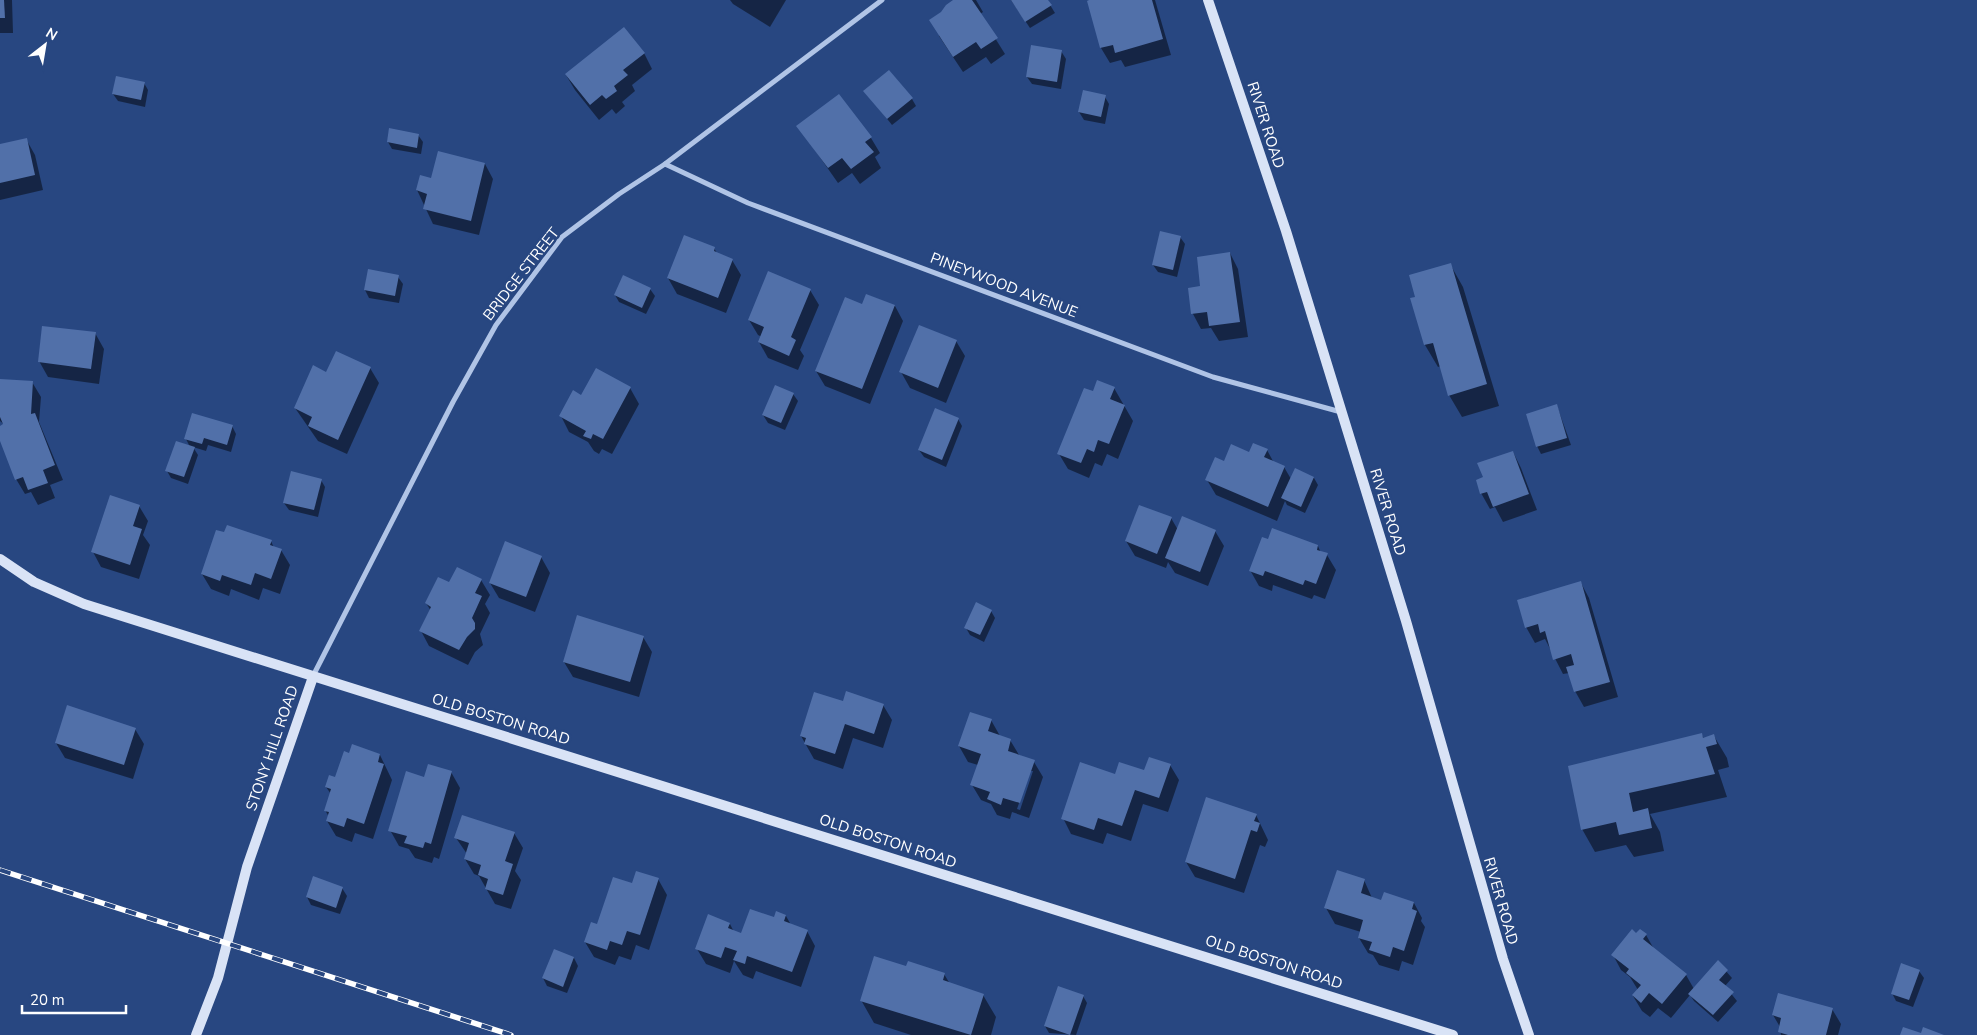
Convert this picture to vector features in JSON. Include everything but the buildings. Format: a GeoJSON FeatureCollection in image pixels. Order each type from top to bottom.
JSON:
{"type":"FeatureCollection","features":[{"type":"Feature","properties":{"kind":"street","name":"BRIDGE STREET"},"geometry":{"type":"LineString","coordinates":[[313,677],[453,402],[496,325],[562,237],[619,194],[665,164],[882,0]]}},
{"type":"Feature","properties":{"kind":"street","name":"RIVER ROAD"},"geometry":{"type":"LineString","coordinates":[[1208,0],[1286,231],[1406,621],[1503,960],[1529,1035]]}},
{"type":"Feature","properties":{"kind":"street","name":"PINEYWOOD AVENUE"},"geometry":{"type":"LineString","coordinates":[[665,164],[748,203],[1204,373],[1341,412]]}},
{"type":"Feature","properties":{"kind":"street","name":"STONY HILL ROAD"},"geometry":{"type":"LineString","coordinates":[[0,559],[34,582],[84,604],[313,677],[248,867],[218,978],[196,1035]]}},
{"type":"Feature","properties":{"kind":"street","name":"OLD BOSTON ROAD"},"geometry":{"type":"LineString","coordinates":[[313,677],[597,764],[1454,1035]]}},
{"type":"Feature","properties":{"kind":"railway"},"geometry":{"type":"LineString","coordinates":[[0,870],[511,1035]]}}]}
